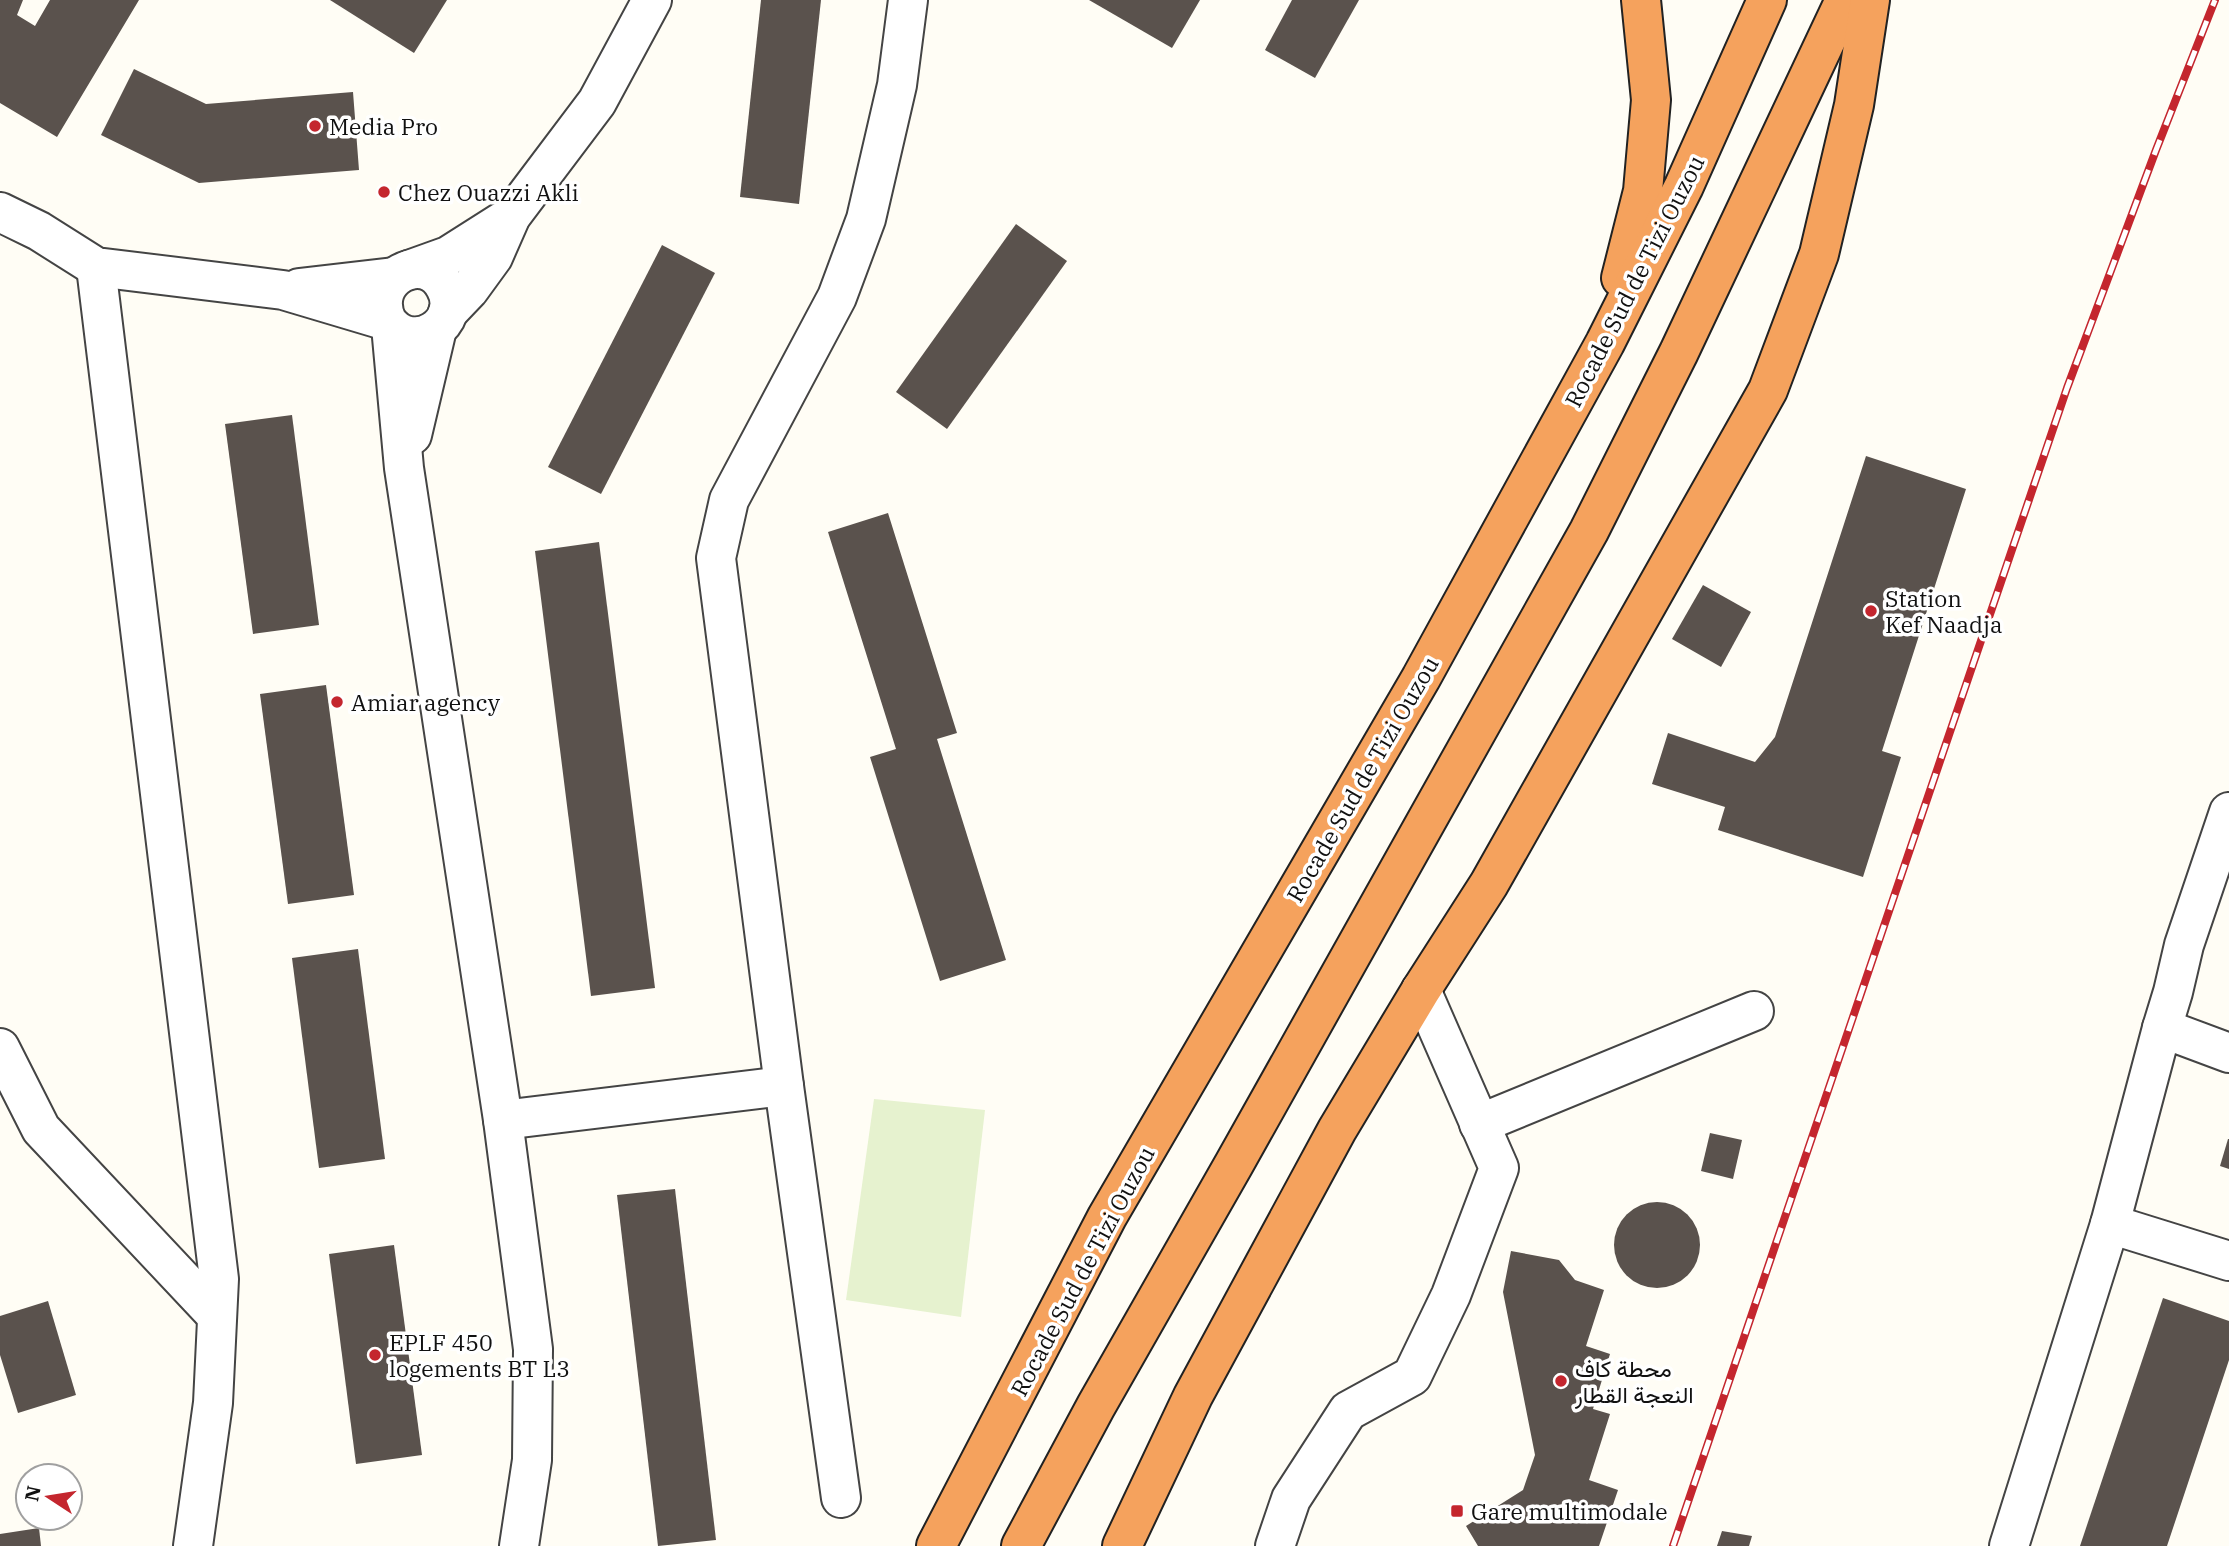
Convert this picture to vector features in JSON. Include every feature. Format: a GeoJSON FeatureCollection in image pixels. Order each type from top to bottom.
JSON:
{"type":"FeatureCollection","features":[{"type":"Feature","properties":{"kind":"highway"},"geometry":{"type":"LineString","coordinates":[[1605,343],[1643,191],[1651,100],[1641,0]]}},
{"type":"Feature","properties":{"kind":"highway","name":"Rocade Sud de Tizi Ouzou"},"geometry":{"type":"LineString","coordinates":[[936,1546],[1107,1217],[1422,678],[1605,343],[1684,187],[1767,0]]}},
{"type":"Feature","properties":{"kind":"highway"},"geometry":{"type":"LineString","coordinates":[[1021,1546],[1096,1406],[1589,531],[1679,352],[1845,0]]}},
{"type":"Feature","properties":{"kind":"highway"},"geometry":{"type":"LineString","coordinates":[[1122,1546],[1193,1396],[1337,1130],[1420,989],[1489,884],[1768,390],[1819,254],[1854,105],[1870,0]]}},
{"type":"Feature","properties":{"kind":"street"},"geometry":{"type":"LineString","coordinates":[[0,212],[39,231],[96,267],[283,290],[389,324],[398,332],[422,337],[442,321],[493,257],[511,216],[597,102],[652,0]]}},
{"type":"Feature","properties":{"kind":"street"},"geometry":{"type":"LineString","coordinates":[[841,1498],[784,1086],[716,558],[729,500],[837,297],[866,219],[897,85],[908,0]]}},
{"type":"Feature","properties":{"kind":"street"},"geometry":{"type":"LineString","coordinates":[[511,216],[448,256],[401,274],[388,285],[382,303],[389,324],[404,468],[503,1120],[533,1349],[532,1460],[519,1546]]}},
{"type":"Feature","properties":{"kind":"street"},"geometry":{"type":"LineString","coordinates":[[96,267],[219,1279],[213,1403],[194,1546]]}},
{"type":"Feature","properties":{"kind":"street"},"geometry":{"type":"LineString","coordinates":[[283,290],[421,270],[431,273],[447,289],[442,321],[404,468]]}},
{"type":"Feature","properties":{"kind":"street"},"geometry":{"type":"LineString","coordinates":[[2009,1546],[2110,1224],[2174,992],[2184,944],[2229,812]]}},
{"type":"Feature","properties":{"kind":"street"},"geometry":{"type":"LineString","coordinates":[[1275,1546],[1291,1499],[1348,1411],[1412,1376],[1451,1294],[1499,1168],[1420,989]]}},
{"type":"Feature","properties":{"kind":"street"},"geometry":{"type":"LineString","coordinates":[[1479,1124],[1754,1011]]}},
{"type":"Feature","properties":{"kind":"street"},"geometry":{"type":"LineString","coordinates":[[2162,1028],[2229,1053]]}},
{"type":"Feature","properties":{"kind":"street"},"geometry":{"type":"LineString","coordinates":[[0,1048],[41,1129],[217,1316]]}},
{"type":"Feature","properties":{"kind":"street"},"geometry":{"type":"LineString","coordinates":[[503,1120],[784,1086]]}},
{"type":"Feature","properties":{"kind":"street"},"geometry":{"type":"LineString","coordinates":[[2110,1224],[2229,1261]]}},
{"type":"Feature","properties":{"kind":"green space"},"geometry":{"type":"Polygon","coordinates":[[[874,1099],[985,1110],[961,1317],[846,1300],[874,1099]]]}},
{"type":"Feature","properties":{"kind":"building"},"geometry":{"type":"Polygon","coordinates":[[[0,0],[23,0],[17,15],[35,26],[50,0],[139,0],[57,137],[0,103],[0,0]]]}},
{"type":"Feature","properties":{"kind":"building"},"geometry":{"type":"Polygon","coordinates":[[[330,0],[447,0],[414,53],[330,0]]]}},
{"type":"Feature","properties":{"kind":"building"},"geometry":{"type":"Polygon","coordinates":[[[761,0],[821,0],[799,204],[740,197],[761,0]]]}},
{"type":"Feature","properties":{"kind":"building"},"geometry":{"type":"Polygon","coordinates":[[[1089,0],[1200,0],[1172,48],[1089,0]]]}},
{"type":"Feature","properties":{"kind":"building"},"geometry":{"type":"Polygon","coordinates":[[[1292,0],[1359,0],[1315,78],[1265,50],[1292,0]]]}},
{"type":"Feature","properties":{"kind":"building"},"geometry":{"type":"Polygon","coordinates":[[[134,69],[206,104],[353,92],[359,170],[199,183],[101,135],[134,69]]]}},
{"type":"Feature","properties":{"kind":"building"},"geometry":{"type":"Polygon","coordinates":[[[1016,224],[1067,261],[947,429],[896,392],[1016,224]]]}},
{"type":"Feature","properties":{"kind":"building"},"geometry":{"type":"Polygon","coordinates":[[[662,245],[715,273],[601,494],[548,467],[662,245]]]}},
{"type":"Feature","properties":{"kind":"building"},"geometry":{"type":"Polygon","coordinates":[[[292,415],[319,625],[253,634],[225,424],[292,415]]]}},
{"type":"Feature","properties":{"kind":"building","name":"Station Kef Naadja"},"geometry":{"type":"Polygon","coordinates":[[[1866,456],[1966,489],[1882,751],[1901,757],[1863,877],[1718,830],[1725,807],[1652,784],[1668,733],[1755,762],[1775,737],[1866,456]]]}},
{"type":"Feature","properties":{"kind":"building"},"geometry":{"type":"Polygon","coordinates":[[[888,513],[957,733],[937,739],[1006,960],[940,981],[870,757],[896,749],[828,532],[888,513]]]}},
{"type":"Feature","properties":{"kind":"building"},"geometry":{"type":"Polygon","coordinates":[[[599,542],[655,988],[591,996],[535,551],[599,542]]]}},
{"type":"Feature","properties":{"kind":"building"},"geometry":{"type":"Polygon","coordinates":[[[1703,585],[1751,612],[1721,667],[1672,639],[1703,585]]]}},
{"type":"Feature","properties":{"kind":"building"},"geometry":{"type":"Polygon","coordinates":[[[326,685],[354,895],[288,904],[260,694],[326,685]]]}},
{"type":"Feature","properties":{"kind":"building"},"geometry":{"type":"Polygon","coordinates":[[[358,949],[385,1159],[319,1168],[292,958],[358,949]]]}},
{"type":"Feature","properties":{"kind":"building"},"geometry":{"type":"Polygon","coordinates":[[[1710,1133],[1742,1140],[1733,1179],[1701,1171],[1710,1133]]]}},
{"type":"Feature","properties":{"kind":"building"},"geometry":{"type":"Polygon","coordinates":[[[2229,1139],[2229,1169],[2220,1166],[2229,1139]]]}},
{"type":"Feature","properties":{"kind":"building"},"geometry":{"type":"Polygon","coordinates":[[[675,1189],[716,1540],[658,1546],[617,1195],[675,1189]]]}},
{"type":"Feature","properties":{"kind":"building"},"geometry":{"type":"Polygon","coordinates":[[[1649,1202],[1665,1202],[1688,1214],[1697,1228],[1700,1245],[1697,1262],[1688,1276],[1665,1288],[1649,1288],[1633,1281],[1621,1269],[1614,1253],[1614,1237],[1621,1221],[1633,1209],[1649,1202]]]}},
{"type":"Feature","properties":{"kind":"building","name":"EPLF 450 logements BT L3"},"geometry":{"type":"Polygon","coordinates":[[[394,1245],[422,1455],[356,1464],[329,1254],[394,1245]]]}},
{"type":"Feature","properties":{"kind":"building","name":"محطة كاف النعجة القطار"},"geometry":{"type":"Polygon","coordinates":[[[1511,1251],[1559,1260],[1575,1280],[1604,1290],[1586,1346],[1610,1354],[1593,1409],[1610,1414],[1589,1480],[1618,1490],[1599,1546],[1478,1546],[1466,1526],[1523,1490],[1535,1455],[1503,1292],[1511,1251]]]}},
{"type":"Feature","properties":{"kind":"building"},"geometry":{"type":"Polygon","coordinates":[[[2163,1298],[2229,1321],[2229,1360],[2167,1546],[2080,1546],[2163,1298]]]}},
{"type":"Feature","properties":{"kind":"building"},"geometry":{"type":"Polygon","coordinates":[[[48,1301],[76,1395],[18,1413],[0,1355],[0,1316],[48,1301]]]}},
{"type":"Feature","properties":{"kind":"building"},"geometry":{"type":"Polygon","coordinates":[[[1722,1531],[1752,1536],[1749,1546],[1717,1546],[1722,1531]]]}},
{"type":"Feature","properties":{"kind":"building"},"geometry":{"type":"Polygon","coordinates":[[[39,1532],[41,1546],[0,1546],[0,1534],[39,1532]]]}},
{"type":"Feature","properties":{"kind":"railway"},"geometry":{"type":"LineString","coordinates":[[1673,1546],[2067,388],[2215,0]]}},
{"type":"Feature","properties":{"kind":"place","name":"Media Pro"},"geometry":{"type":"Point","coordinates":[315,126]}},
{"type":"Feature","properties":{"kind":"place","name":"Chez Ouazzi Akli"},"geometry":{"type":"Point","coordinates":[384,192]}},
{"type":"Feature","properties":{"kind":"place","name":"Station Kef Naadja"},"geometry":{"type":"Point","coordinates":[1871,611]}},
{"type":"Feature","properties":{"kind":"place","name":"Amiar agency"},"geometry":{"type":"Point","coordinates":[337,702]}},
{"type":"Feature","properties":{"kind":"place","name":"EPLF 450 logements BT L3"},"geometry":{"type":"Point","coordinates":[375,1355]}},
{"type":"Feature","properties":{"kind":"place","name":"محطة كاف النعجة القطار"},"geometry":{"type":"Point","coordinates":[1561,1381]}},
{"type":"Feature","properties":{"kind":"place","name":"Gare multimodale"},"geometry":{"type":"Point","coordinates":[1457,1511]}}]}
